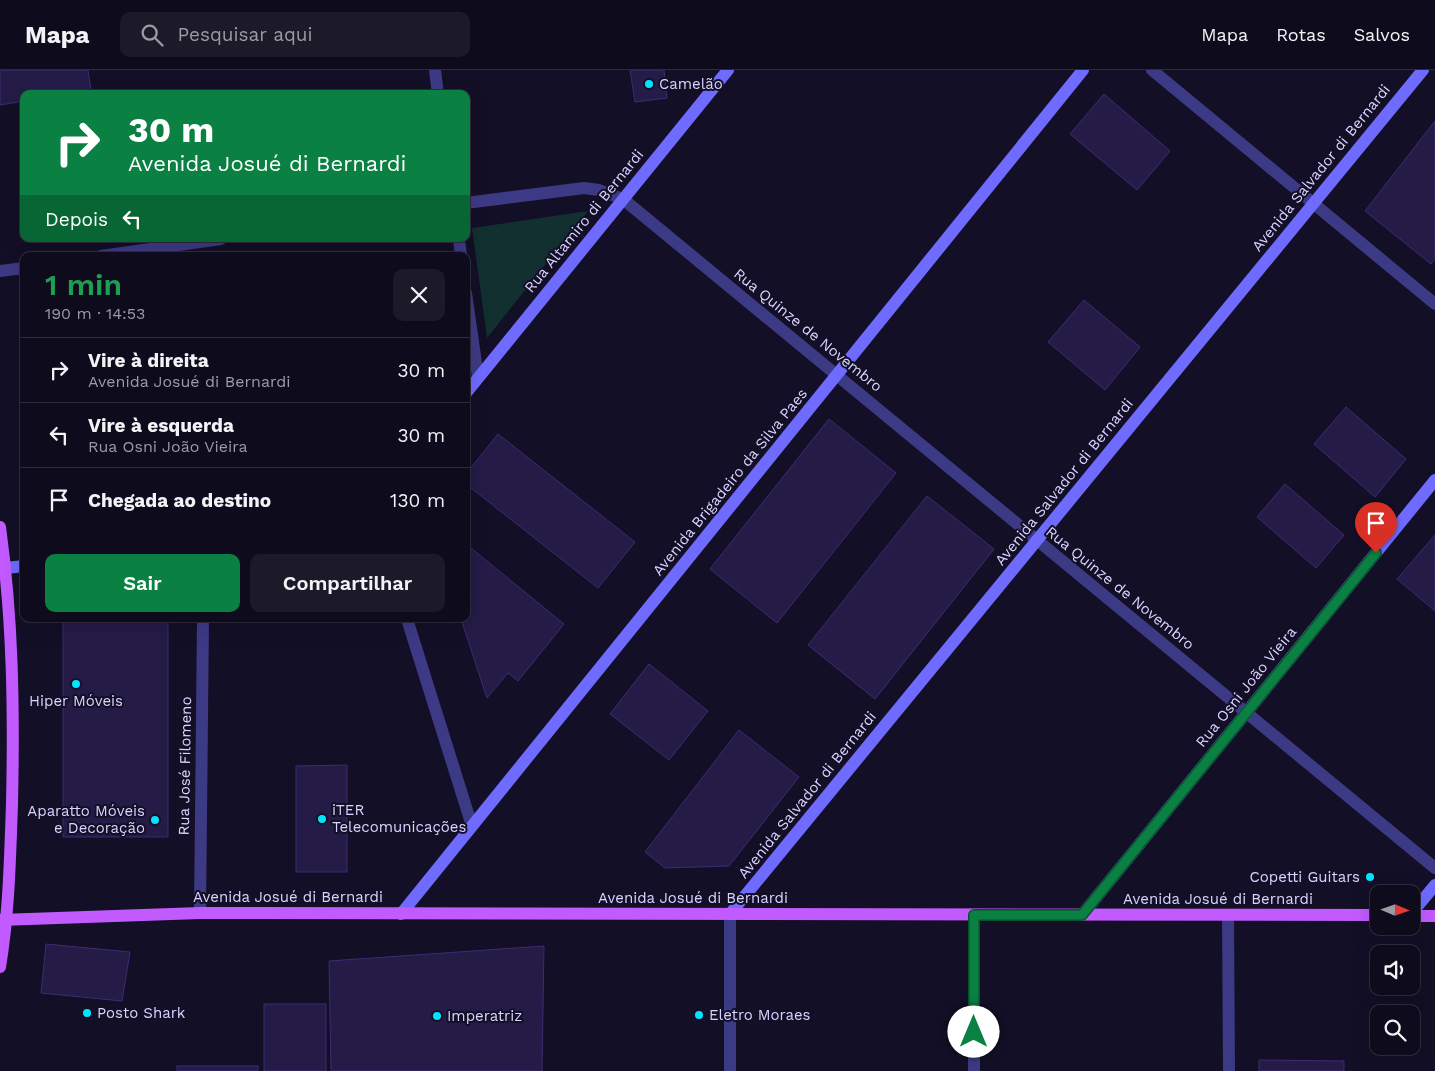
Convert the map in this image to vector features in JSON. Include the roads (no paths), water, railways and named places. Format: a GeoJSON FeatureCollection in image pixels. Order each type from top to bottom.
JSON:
{"type":"FeatureCollection","features":[{"type":"Feature","properties":{"kind":"main road"},"geometry":{"type":"LineString","coordinates":[[0,528],[6,568],[13,676],[13,753],[0,967]]}},
{"type":"Feature","properties":{"kind":"main road","name":"Avenida Josué di Bernardi"},"geometry":{"type":"LineString","coordinates":[[4,920],[200,913],[1370,916]]}},
{"type":"Feature","properties":{"kind":"main road"},"geometry":{"type":"LineString","coordinates":[[1420,915],[1435,916]]}},
{"type":"Feature","properties":{"kind":"street"},"geometry":{"type":"LineString","coordinates":[[435,70],[438,90]]}},
{"type":"Feature","properties":{"kind":"street","name":"Rua Altamiro di Bernardi"},"geometry":{"type":"LineString","coordinates":[[470,388],[728,70]]}},
{"type":"Feature","properties":{"kind":"street","name":"Avenida Brigadeiro da Silva Paes"},"geometry":{"type":"LineString","coordinates":[[401,914],[1083,70]]}},
{"type":"Feature","properties":{"kind":"street"},"geometry":{"type":"LineString","coordinates":[[1152,70],[1435,304]]}},
{"type":"Feature","properties":{"kind":"street","name":"Avenida Salvador di Bernardi"},"geometry":{"type":"LineString","coordinates":[[730,914],[1423,70]]}},
{"type":"Feature","properties":{"kind":"street","name":"Rua Quinze de Novembro"},"geometry":{"type":"LineString","coordinates":[[470,202],[584,188],[599,190],[623,199],[1435,868]]}},
{"type":"Feature","properties":{"kind":"street"},"geometry":{"type":"LineString","coordinates":[[129,252],[200,242]]}},
{"type":"Feature","properties":{"kind":"street"},"geometry":{"type":"LineString","coordinates":[[0,271],[20,268]]}},
{"type":"Feature","properties":{"kind":"street"},"geometry":{"type":"LineString","coordinates":[[470,321],[478,377]]}},
{"type":"Feature","properties":{"kind":"street","name":"Rua Osni João Vieira"},"geometry":{"type":"LineString","coordinates":[[1082,915],[1435,480]]}},
{"type":"Feature","properties":{"kind":"street"},"geometry":{"type":"LineString","coordinates":[[6,568],[20,566]]}},
{"type":"Feature","properties":{"kind":"street","name":"Rua José Filomeno"},"geometry":{"type":"LineString","coordinates":[[200,913],[203,622]]}},
{"type":"Feature","properties":{"kind":"street"},"geometry":{"type":"LineString","coordinates":[[407,622],[472,826]]}},
{"type":"Feature","properties":{"kind":"street"},"geometry":{"type":"LineString","coordinates":[[1420,904],[1435,885]]}},
{"type":"Feature","properties":{"kind":"street"},"geometry":{"type":"LineString","coordinates":[[730,914],[730,1071]]}},
{"type":"Feature","properties":{"kind":"street"},"geometry":{"type":"LineString","coordinates":[[974,915],[974,1071]]}},
{"type":"Feature","properties":{"kind":"street"},"geometry":{"type":"LineString","coordinates":[[1228,915],[1229,1071]]}},
{"type":"Feature","properties":{"kind":"place","name":"Camelão"},"geometry":{"type":"Point","coordinates":[649,84]}},
{"type":"Feature","properties":{"kind":"place","name":"Hiper Móveis"},"geometry":{"type":"Point","coordinates":[76,684]}},
{"type":"Feature","properties":{"kind":"place","name":"iTER Telecomunicações"},"geometry":{"type":"Point","coordinates":[322,819]}},
{"type":"Feature","properties":{"kind":"place","name":"Aparatto Móveis e Decoração"},"geometry":{"type":"Point","coordinates":[155,820]}},
{"type":"Feature","properties":{"kind":"place","name":"Copetti Guitars"},"geometry":{"type":"Point","coordinates":[1370,877]}},
{"type":"Feature","properties":{"kind":"place","name":"Posto Shark"},"geometry":{"type":"Point","coordinates":[87,1013]}},
{"type":"Feature","properties":{"kind":"place","name":"Eletro Moraes"},"geometry":{"type":"Point","coordinates":[699,1015]}},
{"type":"Feature","properties":{"kind":"place","name":"Imperatriz"},"geometry":{"type":"Point","coordinates":[437,1016]}}]}
